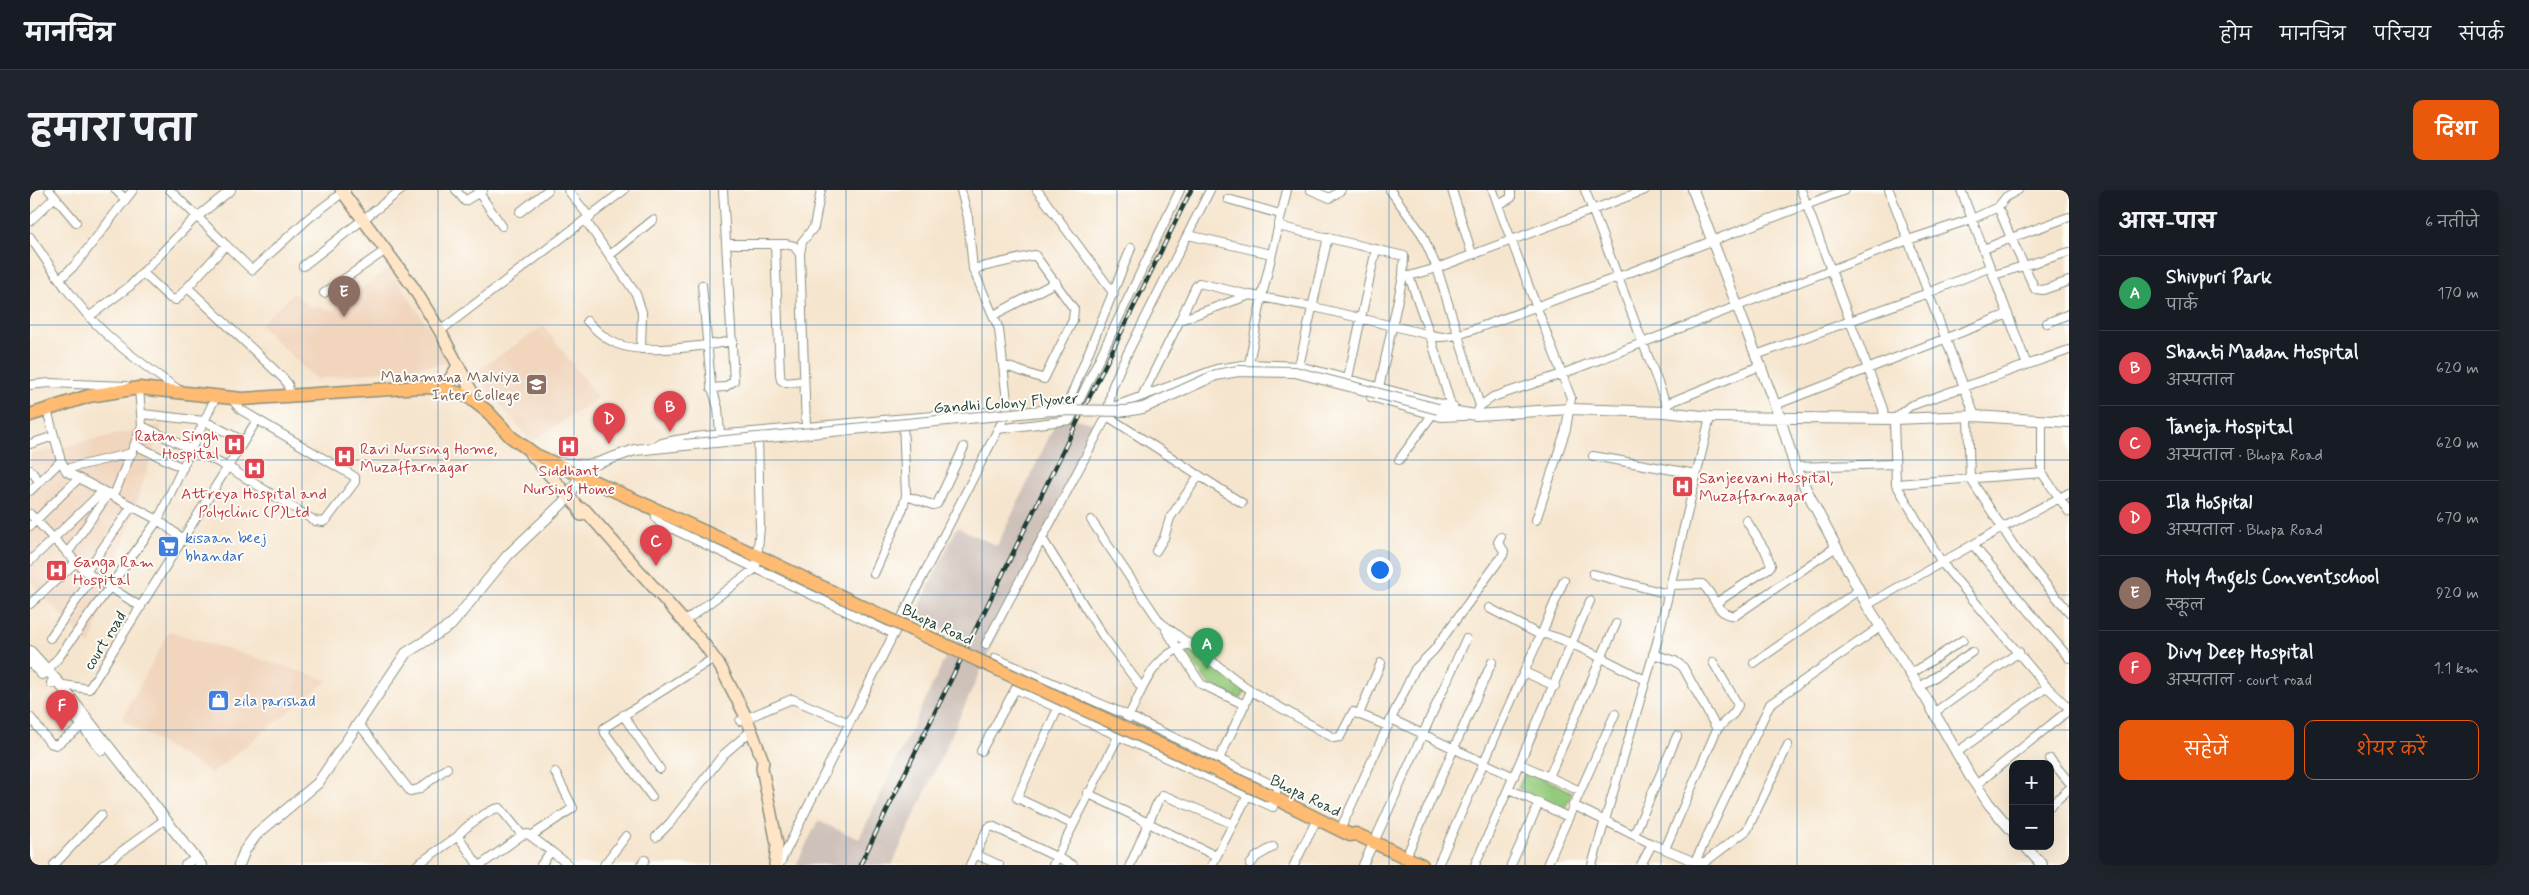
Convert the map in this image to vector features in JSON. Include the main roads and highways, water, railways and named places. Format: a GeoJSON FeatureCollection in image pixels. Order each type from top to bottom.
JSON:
{"type":"FeatureCollection","features":[{"type":"Feature","properties":{"kind":"main road"},"geometry":{"type":"LineString","coordinates":[[343,191],[413,287],[440,331],[472,396]]}},
{"type":"Feature","properties":{"kind":"main road"},"geometry":{"type":"LineString","coordinates":[[445,386],[458,366]]}},
{"type":"Feature","properties":{"kind":"main road"},"geometry":{"type":"LineString","coordinates":[[30,415],[89,396],[139,388],[232,397],[421,382],[445,386],[472,396]]}},
{"type":"Feature","properties":{"kind":"main road"},"geometry":{"type":"LineString","coordinates":[[232,397],[242,400],[262,399],[445,386]]}},
{"type":"Feature","properties":{"kind":"main road","name":"Bhopa Road"},"geometry":{"type":"LineString","coordinates":[[472,396],[511,437],[516,439],[527,450],[553,463],[584,470],[757,562],[863,607],[1345,832],[1356,834],[1373,845],[1406,861],[1422,865]]}},
{"type":"Feature","properties":{"kind":"main road"},"geometry":{"type":"LineString","coordinates":[[527,450],[579,508],[585,510],[685,621],[711,660],[744,720],[756,763],[762,768],[776,838],[775,865]]}},
{"type":"Feature","properties":{"kind":"main road"},"geometry":{"type":"LineString","coordinates":[[579,508],[579,513],[711,660]]}},
{"type":"Feature","properties":{"kind":"railway"},"geometry":{"type":"LineString","coordinates":[[860,865],[1191,190]]}},
{"type":"Feature","properties":{"kind":"place","name":"Holy Angels Conventschool"},"geometry":{"type":"Point","coordinates":[344,317]}},
{"type":"Feature","properties":{"kind":"place","name":"Mahamana Malviya Inter College"},"geometry":{"type":"Point","coordinates":[536,385]}},
{"type":"Feature","properties":{"kind":"place","name":"Shanti Madan Hospital"},"geometry":{"type":"Point","coordinates":[670,432]}},
{"type":"Feature","properties":{"kind":"place","name":"Ratan Singh Hospital"},"geometry":{"type":"Point","coordinates":[235,444]}},
{"type":"Feature","properties":{"kind":"place","name":"Ila Hospital"},"geometry":{"type":"Point","coordinates":[609,444]}},
{"type":"Feature","properties":{"kind":"place","name":"Siddhant Nursing Home"},"geometry":{"type":"Point","coordinates":[569,446]}},
{"type":"Feature","properties":{"kind":"place","name":"Ravi Nursing Home, Muzaffarnagar"},"geometry":{"type":"Point","coordinates":[344,457]}},
{"type":"Feature","properties":{"kind":"place","name":"Attreya Hospital and Polyclinic (P)Ltd"},"geometry":{"type":"Point","coordinates":[254,469]}},
{"type":"Feature","properties":{"kind":"place","name":"Sanjeevani Hospital, Muzaffarnagar"},"geometry":{"type":"Point","coordinates":[1683,486]}},
{"type":"Feature","properties":{"kind":"place","name":"kisaan beej bhandar"},"geometry":{"type":"Point","coordinates":[169,546]}},
{"type":"Feature","properties":{"kind":"place","name":"Taneja Hospital"},"geometry":{"type":"Point","coordinates":[656,566]}},
{"type":"Feature","properties":{"kind":"place","name":"Ganga Ram Hospital"},"geometry":{"type":"Point","coordinates":[57,570]}},
{"type":"Feature","properties":{"kind":"place","name":"Shivpuri Park"},"geometry":{"type":"Point","coordinates":[1207,669]}},
{"type":"Feature","properties":{"kind":"place","name":"zila parishad"},"geometry":{"type":"Point","coordinates":[218,700]}},
{"type":"Feature","properties":{"kind":"place","name":"Divy Deep Hospital"},"geometry":{"type":"Point","coordinates":[62,731]}}]}
